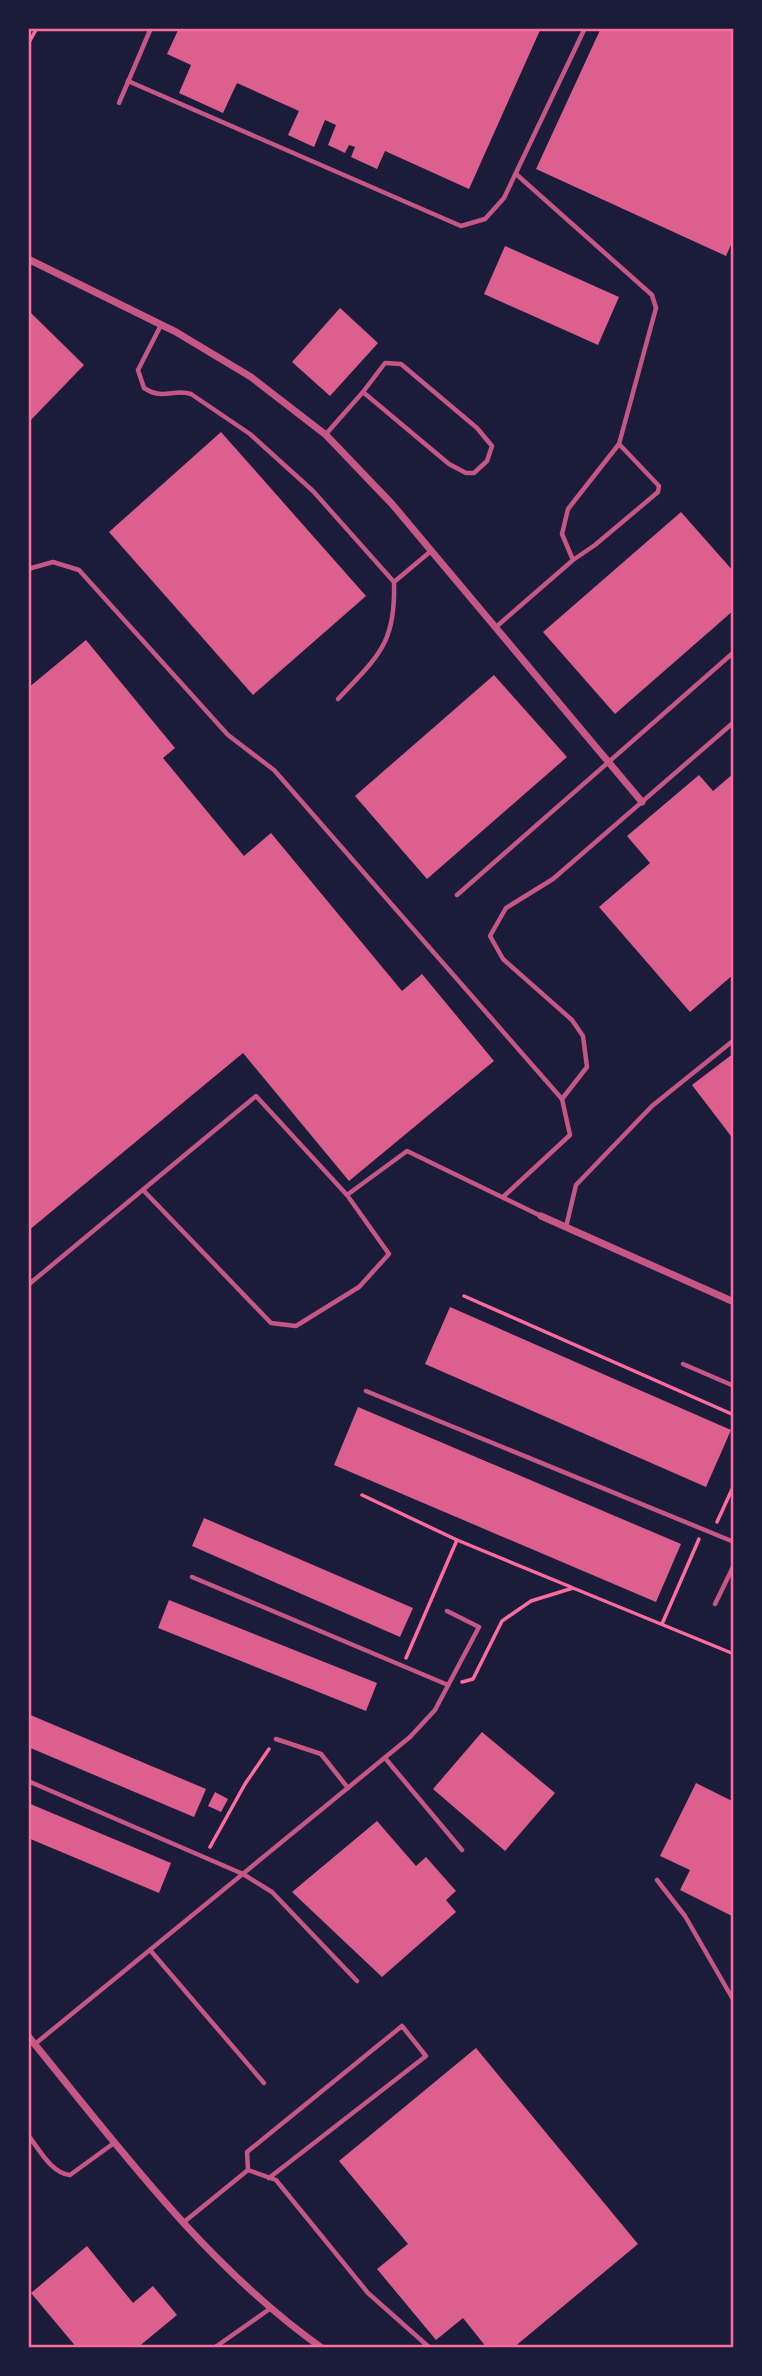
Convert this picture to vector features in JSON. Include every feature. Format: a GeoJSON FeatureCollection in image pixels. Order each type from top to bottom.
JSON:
{"type":"FeatureCollection","features":[{"type":"Feature","properties":{"kind":"street"},"geometry":{"type":"LineString","coordinates":[[28,259],[162,325],[251,377],[326,435],[431,551],[642,802]]}},
{"type":"Feature","properties":{"kind":"street"},"geometry":{"type":"LineString","coordinates":[[541,1216],[734,1302]]}},
{"type":"Feature","properties":{"kind":"street"},"geometry":{"type":"LineString","coordinates":[[28,2036],[114,2143],[183,2222],[272,2307],[322,2348]]}},
{"type":"Feature","properties":{"kind":"lane"},"geometry":{"type":"LineString","coordinates":[[119,103],[150,28]]}},
{"type":"Feature","properties":{"kind":"lane"},"geometry":{"type":"LineString","coordinates":[[128,81],[461,226],[485,219],[504,198],[585,28]]}},
{"type":"Feature","properties":{"kind":"lane"},"geometry":{"type":"LineString","coordinates":[[516,174],[652,295],[656,308],[619,444],[568,509],[562,534],[573,559]]}},
{"type":"Feature","properties":{"kind":"lane"},"geometry":{"type":"LineString","coordinates":[[162,325],[138,370],[144,388],[165,396],[184,392],[191,394],[250,434],[313,491],[394,582],[393,622],[387,640],[376,659],[338,699]]}},
{"type":"Feature","properties":{"kind":"lane"},"geometry":{"type":"LineString","coordinates":[[326,435],[385,363],[401,364],[477,428],[492,446],[491,455],[474,472],[466,472],[449,464],[362,392]]}},
{"type":"Feature","properties":{"kind":"lane"},"geometry":{"type":"LineString","coordinates":[[496,628],[573,559],[595,545],[659,489],[619,444]]}},
{"type":"Feature","properties":{"kind":"lane"},"geometry":{"type":"LineString","coordinates":[[394,582],[431,551]]}},
{"type":"Feature","properties":{"kind":"lane"},"geometry":{"type":"LineString","coordinates":[[28,569],[53,562],[79,570],[228,735],[274,770],[562,1099],[570,1135],[503,1198]]}},
{"type":"Feature","properties":{"kind":"lane"},"geometry":{"type":"LineString","coordinates":[[457,895],[734,652]]}},
{"type":"Feature","properties":{"kind":"lane"},"geometry":{"type":"LineString","coordinates":[[562,1099],[587,1067],[583,1036],[572,1020],[503,959],[490,936],[506,908],[553,879],[734,722]]}},
{"type":"Feature","properties":{"kind":"lane"},"geometry":{"type":"LineString","coordinates":[[566,1227],[576,1185],[652,1106],[734,1040]]}},
{"type":"Feature","properties":{"kind":"lane"},"geometry":{"type":"LineString","coordinates":[[28,1285],[256,1096],[347,1195],[389,1254],[359,1287],[296,1326],[271,1323],[143,1190]]}},
{"type":"Feature","properties":{"kind":"lane"},"geometry":{"type":"LineString","coordinates":[[347,1195],[408,1151],[541,1216]]}},
{"type":"Feature","properties":{"kind":"lane"},"geometry":{"type":"LineString","coordinates":[[683,1364],[734,1386]]}},
{"type":"Feature","properties":{"kind":"lane"},"geometry":{"type":"LineString","coordinates":[[366,1391],[734,1542]]}},
{"type":"Feature","properties":{"kind":"lane"},"geometry":{"type":"LineString","coordinates":[[715,1604],[734,1564]]}},
{"type":"Feature","properties":{"kind":"lane"},"geometry":{"type":"LineString","coordinates":[[192,1577],[448,1685]]}},
{"type":"Feature","properties":{"kind":"lane"},"geometry":{"type":"LineString","coordinates":[[35,2045],[384,1758],[435,1710],[479,1627],[447,1611]]}},
{"type":"Feature","properties":{"kind":"lane"},"geometry":{"type":"LineString","coordinates":[[276,1739],[321,1754],[348,1788]]}},
{"type":"Feature","properties":{"kind":"lane"},"geometry":{"type":"LineString","coordinates":[[384,1758],[462,1850]]}},
{"type":"Feature","properties":{"kind":"lane"},"geometry":{"type":"LineString","coordinates":[[28,1781],[243,1874],[272,1892],[356,1981]]}},
{"type":"Feature","properties":{"kind":"lane"},"geometry":{"type":"LineString","coordinates":[[657,1880],[685,1916],[734,2001]]}},
{"type":"Feature","properties":{"kind":"lane"},"geometry":{"type":"LineString","coordinates":[[150,1950],[264,2083]]}},
{"type":"Feature","properties":{"kind":"lane"},"geometry":{"type":"LineString","coordinates":[[248,2170],[247,2152],[402,2026],[426,2056],[269,2178]]}},
{"type":"Feature","properties":{"kind":"lane"},"geometry":{"type":"LineString","coordinates":[[28,2135],[54,2167],[62,2174],[70,2175],[114,2143]]}},
{"type":"Feature","properties":{"kind":"lane"},"geometry":{"type":"LineString","coordinates":[[183,2222],[248,2170]]}},
{"type":"Feature","properties":{"kind":"lane"},"geometry":{"type":"LineString","coordinates":[[248,2170],[276,2180],[368,2293],[430,2348]]}},
{"type":"Feature","properties":{"kind":"lane"},"geometry":{"type":"LineString","coordinates":[[214,2348],[272,2307]]}},
{"type":"Feature","properties":{"kind":"path"},"geometry":{"type":"LineString","coordinates":[[28,44],[37,28]]}},
{"type":"Feature","properties":{"kind":"path"},"geometry":{"type":"LineString","coordinates":[[464,1296],[734,1415]]}},
{"type":"Feature","properties":{"kind":"path"},"geometry":{"type":"LineString","coordinates":[[712,1534],[734,1485]]}},
{"type":"Feature","properties":{"kind":"path"},"geometry":{"type":"LineString","coordinates":[[362,1495],[457,1540],[734,1654]]}},
{"type":"Feature","properties":{"kind":"path"},"geometry":{"type":"LineString","coordinates":[[662,1624],[703,1530]]}},
{"type":"Feature","properties":{"kind":"path"},"geometry":{"type":"LineString","coordinates":[[403,1666],[457,1540]]}},
{"type":"Feature","properties":{"kind":"path"},"geometry":{"type":"LineString","coordinates":[[448,1685],[474,1679],[502,1621],[531,1601],[573,1588]]}},
{"type":"Feature","properties":{"kind":"path"},"geometry":{"type":"LineString","coordinates":[[204,1857],[245,1784],[276,1739]]}},
{"type":"Feature","properties":{"kind":"building"},"geometry":{"type":"Polygon","coordinates":[[[179,28],[541,28],[469,189],[385,151],[377,169],[351,157],[355,147],[349,145],[345,153],[328,145],[336,125],[325,120],[314,147],[288,135],[299,111],[237,83],[223,113],[179,93],[191,65],[167,54],[179,28]]]}},
{"type":"Feature","properties":{"kind":"building"},"geometry":{"type":"Polygon","coordinates":[[[601,28],[734,28],[734,238],[726,256],[536,169],[601,28]]]}},
{"type":"Feature","properties":{"kind":"building"},"geometry":{"type":"Polygon","coordinates":[[[505,246],[619,297],[598,345],[484,294],[505,246]]]}},
{"type":"Feature","properties":{"kind":"building"},"geometry":{"type":"Polygon","coordinates":[[[340,308],[378,343],[330,396],[292,362],[340,308]]]}},
{"type":"Feature","properties":{"kind":"building"},"geometry":{"type":"Polygon","coordinates":[[[28,310],[84,365],[28,423],[28,310]]]}},
{"type":"Feature","properties":{"kind":"building"},"geometry":{"type":"Polygon","coordinates":[[[221,432],[366,596],[253,695],[109,532],[221,432]]]}},
{"type":"Feature","properties":{"kind":"building"},"geometry":{"type":"Polygon","coordinates":[[[681,512],[734,572],[734,610],[615,714],[543,632],[681,512]]]}},
{"type":"Feature","properties":{"kind":"building"},"geometry":{"type":"Polygon","coordinates":[[[86,640],[175,748],[163,758],[244,856],[271,833],[402,991],[422,974],[494,1061],[349,1181],[243,1053],[28,1231],[28,688],[86,640]]]}},
{"type":"Feature","properties":{"kind":"building"},"geometry":{"type":"Polygon","coordinates":[[[494,675],[567,757],[427,879],[355,796],[494,675]]]}},
{"type":"Feature","properties":{"kind":"building"},"geometry":{"type":"Polygon","coordinates":[[[734,773],[734,974],[690,1012],[599,907],[650,863],[627,836],[699,775],[713,791],[734,773]]]}},
{"type":"Feature","properties":{"kind":"building"},"geometry":{"type":"Polygon","coordinates":[[[734,1053],[734,1140],[692,1085],[734,1053]]]}},
{"type":"Feature","properties":{"kind":"building"},"geometry":{"type":"Polygon","coordinates":[[[450,1307],[731,1430],[706,1487],[425,1364],[450,1307]]]}},
{"type":"Feature","properties":{"kind":"building"},"geometry":{"type":"Polygon","coordinates":[[[358,1407],[681,1544],[656,1602],[334,1465],[358,1407]]]}},
{"type":"Feature","properties":{"kind":"building"},"geometry":{"type":"Polygon","coordinates":[[[204,1518],[413,1608],[400,1637],[192,1546],[204,1518]]]}},
{"type":"Feature","properties":{"kind":"building"},"geometry":{"type":"Polygon","coordinates":[[[169,1600],[377,1683],[366,1711],[158,1628],[169,1600]]]}},
{"type":"Feature","properties":{"kind":"building"},"geometry":{"type":"Polygon","coordinates":[[[28,1714],[206,1789],[194,1817],[28,1747],[28,1714]]]}},
{"type":"Feature","properties":{"kind":"building"},"geometry":{"type":"Polygon","coordinates":[[[482,1732],[555,1793],[505,1851],[433,1789],[482,1732]]]}},
{"type":"Feature","properties":{"kind":"building"},"geometry":{"type":"Polygon","coordinates":[[[696,1783],[734,1802],[734,1917],[680,1890],[690,1870],[660,1856],[696,1783]]]}},
{"type":"Feature","properties":{"kind":"building"},"geometry":{"type":"Polygon","coordinates":[[[215,1792],[228,1799],[221,1812],[208,1806],[215,1792]]]}},
{"type":"Feature","properties":{"kind":"building"},"geometry":{"type":"Polygon","coordinates":[[[28,1803],[171,1863],[159,1893],[28,1838],[28,1803]]]}},
{"type":"Feature","properties":{"kind":"building"},"geometry":{"type":"Polygon","coordinates":[[[377,1821],[416,1866],[426,1857],[456,1891],[446,1900],[456,1912],[382,1977],[292,1892],[377,1821]]]}},
{"type":"Feature","properties":{"kind":"building"},"geometry":{"type":"Polygon","coordinates":[[[476,2048],[638,2244],[513,2348],[487,2348],[463,2318],[436,2340],[377,2269],[408,2244],[339,2161],[476,2048]]]}},
{"type":"Feature","properties":{"kind":"building"},"geometry":{"type":"Polygon","coordinates":[[[87,2246],[133,2303],[153,2286],[177,2315],[137,2348],[77,2348],[31,2293],[87,2246]]]}}]}
